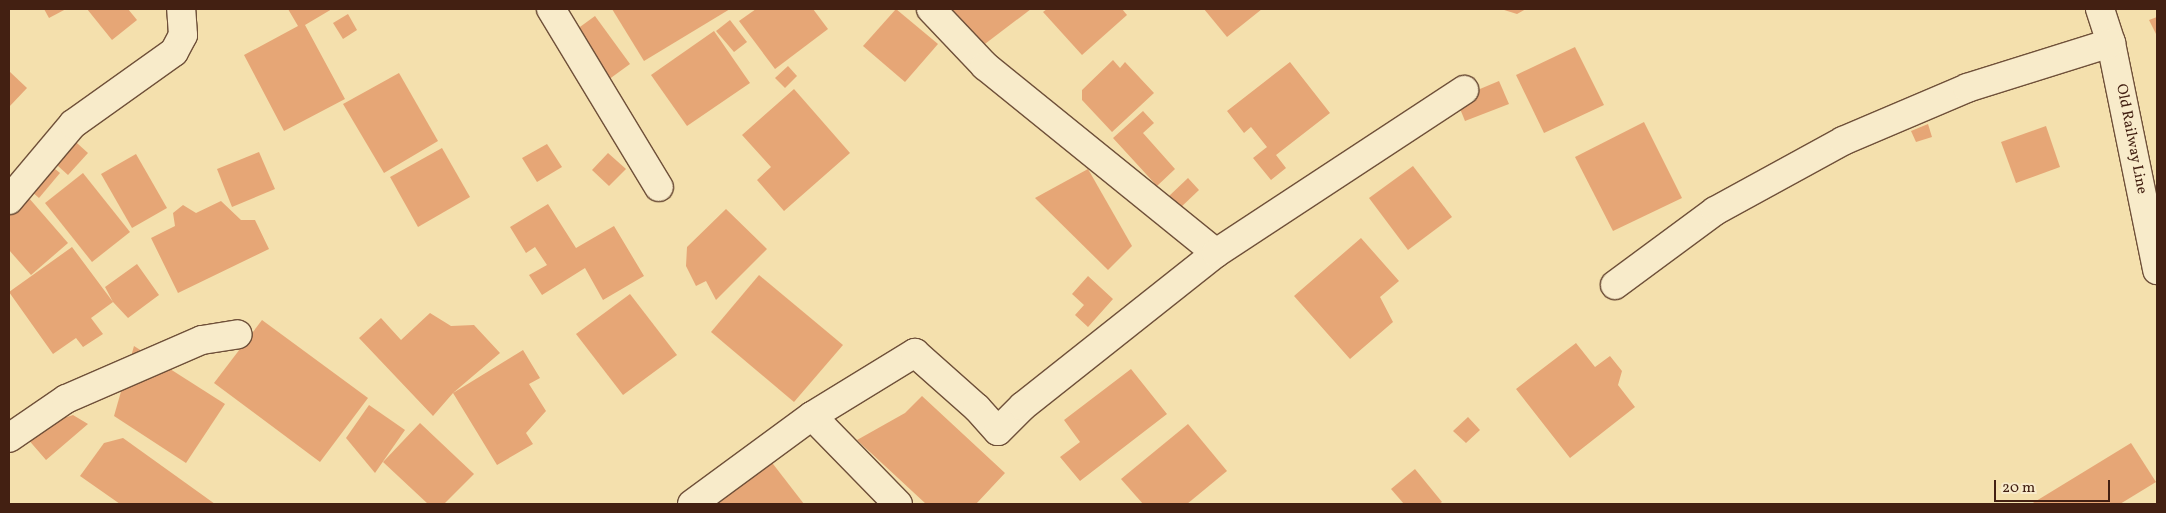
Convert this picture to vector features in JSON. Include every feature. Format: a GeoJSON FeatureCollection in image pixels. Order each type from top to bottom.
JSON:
{"type":"FeatureCollection","features":[{"type":"Feature","properties":{"kind":"street"},"geometry":{"type":"LineString","coordinates":[[9,200],[73,124],[144,71],[174,52],[183,35],[181,9]]}},
{"type":"Feature","properties":{"kind":"street"},"geometry":{"type":"LineString","coordinates":[[550,9],[658,187]]}},
{"type":"Feature","properties":{"kind":"street"},"geometry":{"type":"LineString","coordinates":[[932,9],[985,66],[1216,253]]}},
{"type":"Feature","properties":{"kind":"street","name":"Old Railway Line"},"geometry":{"type":"LineString","coordinates":[[2100,9],[2112,43],[2157,270]]}},
{"type":"Feature","properties":{"kind":"street"},"geometry":{"type":"LineString","coordinates":[[1614,286],[1715,211],[1843,141],[1967,88],[2112,43]]}},
{"type":"Feature","properties":{"kind":"street"},"geometry":{"type":"LineString","coordinates":[[692,504],[812,416],[915,352],[977,408],[998,431],[1023,406],[1216,253],[1464,90]]}},
{"type":"Feature","properties":{"kind":"street"},"geometry":{"type":"LineString","coordinates":[[9,438],[66,399],[202,340],[238,334]]}},
{"type":"Feature","properties":{"kind":"street"},"geometry":{"type":"LineString","coordinates":[[812,416],[898,504]]}},
{"type":"Feature","properties":{"kind":"building"},"geometry":{"type":"Polygon","coordinates":[[[44,9],[66,9],[49,18],[44,9]]]}},
{"type":"Feature","properties":{"kind":"building"},"geometry":{"type":"Polygon","coordinates":[[[87,9],[128,9],[137,20],[112,40],[87,9]]]}},
{"type":"Feature","properties":{"kind":"building"},"geometry":{"type":"Polygon","coordinates":[[[288,9],[332,9],[305,25],[345,99],[284,131],[244,55],[298,26],[288,9]]]}},
{"type":"Feature","properties":{"kind":"building"},"geometry":{"type":"Polygon","coordinates":[[[612,9],[730,9],[644,61],[612,9]]]}},
{"type":"Feature","properties":{"kind":"building"},"geometry":{"type":"Polygon","coordinates":[[[756,9],[813,9],[828,29],[775,69],[739,21],[756,9]]]}},
{"type":"Feature","properties":{"kind":"building"},"geometry":{"type":"Polygon","coordinates":[[[896,9],[938,44],[905,82],[863,46],[896,9]]]}},
{"type":"Feature","properties":{"kind":"building"},"geometry":{"type":"Polygon","coordinates":[[[945,9],[1031,9],[977,50],[945,9]]]}},
{"type":"Feature","properties":{"kind":"building"},"geometry":{"type":"Polygon","coordinates":[[[1047,9],[1122,9],[1127,15],[1082,55],[1043,12],[1047,9]]]}},
{"type":"Feature","properties":{"kind":"building"},"geometry":{"type":"Polygon","coordinates":[[[1204,9],[1262,9],[1227,37],[1204,9]]]}},
{"type":"Feature","properties":{"kind":"building"},"geometry":{"type":"Polygon","coordinates":[[[1501,9],[1526,9],[1517,14],[1501,9]]]}},
{"type":"Feature","properties":{"kind":"building"},"geometry":{"type":"Polygon","coordinates":[[[348,14],[357,30],[343,39],[333,23],[348,14]]]}},
{"type":"Feature","properties":{"kind":"building"},"geometry":{"type":"Polygon","coordinates":[[[595,16],[630,64],[608,80],[573,32],[595,16]]]}},
{"type":"Feature","properties":{"kind":"building"},"geometry":{"type":"Polygon","coordinates":[[[2157,17],[2157,36],[2149,20],[2157,17]]]}},
{"type":"Feature","properties":{"kind":"building"},"geometry":{"type":"Polygon","coordinates":[[[730,20],[747,42],[734,52],[716,31],[730,20]]]}},
{"type":"Feature","properties":{"kind":"building"},"geometry":{"type":"Polygon","coordinates":[[[714,31],[750,83],[687,126],[651,75],[714,31]]]}},
{"type":"Feature","properties":{"kind":"building"},"geometry":{"type":"Polygon","coordinates":[[[1575,47],[1604,105],[1544,133],[1516,75],[1575,47]]]}},
{"type":"Feature","properties":{"kind":"building"},"geometry":{"type":"Polygon","coordinates":[[[1113,60],[1120,68],[1125,62],[1154,93],[1112,132],[1082,100],[1082,90],[1113,60]]]}},
{"type":"Feature","properties":{"kind":"building"},"geometry":{"type":"Polygon","coordinates":[[[1290,62],[1330,113],[1276,155],[1286,168],[1271,180],[1253,158],[1267,147],[1251,127],[1244,133],[1227,111],[1290,62]]]}},
{"type":"Feature","properties":{"kind":"building"},"geometry":{"type":"Polygon","coordinates":[[[788,66],[797,76],[785,88],[775,78],[788,66]]]}},
{"type":"Feature","properties":{"kind":"building"},"geometry":{"type":"Polygon","coordinates":[[[9,71],[27,88],[9,107],[9,71]]]}},
{"type":"Feature","properties":{"kind":"building"},"geometry":{"type":"Polygon","coordinates":[[[399,73],[438,141],[384,173],[343,104],[399,73]]]}},
{"type":"Feature","properties":{"kind":"building"},"geometry":{"type":"Polygon","coordinates":[[[1499,81],[1509,104],[1465,121],[1456,99],[1499,81]]]}},
{"type":"Feature","properties":{"kind":"building"},"geometry":{"type":"Polygon","coordinates":[[[794,89],[850,153],[784,211],[757,180],[771,167],[742,135],[794,89]]]}},
{"type":"Feature","properties":{"kind":"building"},"geometry":{"type":"Polygon","coordinates":[[[1143,111],[1154,123],[1143,133],[1175,169],[1157,186],[1113,138],[1143,111]]]}},
{"type":"Feature","properties":{"kind":"building"},"geometry":{"type":"Polygon","coordinates":[[[1644,122],[1682,198],[1613,231],[1575,157],[1644,122]]]}},
{"type":"Feature","properties":{"kind":"building"},"geometry":{"type":"Polygon","coordinates":[[[1928,124],[1932,137],[1916,142],[1911,131],[1928,124]]]}},
{"type":"Feature","properties":{"kind":"building"},"geometry":{"type":"Polygon","coordinates":[[[2046,126],[2060,167],[2016,183],[2001,142],[2046,126]]]}},
{"type":"Feature","properties":{"kind":"building"},"geometry":{"type":"Polygon","coordinates":[[[68,135],[88,153],[68,175],[48,157],[68,135]]]}},
{"type":"Feature","properties":{"kind":"building"},"geometry":{"type":"Polygon","coordinates":[[[547,144],[562,167],[537,182],[522,158],[547,144]]]}},
{"type":"Feature","properties":{"kind":"building"},"geometry":{"type":"Polygon","coordinates":[[[442,148],[470,197],[418,227],[390,177],[442,148]]]}},
{"type":"Feature","properties":{"kind":"building"},"geometry":{"type":"Polygon","coordinates":[[[259,152],[275,189],[232,207],[217,169],[259,152]]]}},
{"type":"Feature","properties":{"kind":"building"},"geometry":{"type":"Polygon","coordinates":[[[608,153],[626,169],[609,186],[592,170],[608,153]]]}},
{"type":"Feature","properties":{"kind":"building"},"geometry":{"type":"Polygon","coordinates":[[[136,154],[167,208],[132,228],[101,174],[136,154]]]}},
{"type":"Feature","properties":{"kind":"building"},"geometry":{"type":"Polygon","coordinates":[[[44,160],[60,173],[39,198],[23,184],[44,160]]]}},
{"type":"Feature","properties":{"kind":"building"},"geometry":{"type":"Polygon","coordinates":[[[1413,166],[1452,217],[1408,250],[1369,198],[1413,166]]]}},
{"type":"Feature","properties":{"kind":"building"},"geometry":{"type":"Polygon","coordinates":[[[1088,169],[1132,246],[1108,270],[1035,198],[1088,169]]]}},
{"type":"Feature","properties":{"kind":"building"},"geometry":{"type":"Polygon","coordinates":[[[83,173],[130,232],[92,262],[45,203],[83,173]]]}},
{"type":"Feature","properties":{"kind":"building"},"geometry":{"type":"Polygon","coordinates":[[[1188,178],[1199,190],[1179,209],[1168,197],[1188,178]]]}},
{"type":"Feature","properties":{"kind":"building"},"geometry":{"type":"Polygon","coordinates":[[[15,182],[68,243],[31,275],[9,250],[9,187],[15,182]]]}},
{"type":"Feature","properties":{"kind":"building"},"geometry":{"type":"Polygon","coordinates":[[[221,201],[241,220],[255,220],[269,249],[178,293],[151,238],[175,226],[173,213],[183,205],[196,213],[221,201]]]}},
{"type":"Feature","properties":{"kind":"building"},"geometry":{"type":"Polygon","coordinates":[[[548,204],[576,248],[614,226],[644,276],[603,300],[585,268],[542,295],[529,275],[547,265],[535,247],[526,253],[510,227],[548,204]]]}},
{"type":"Feature","properties":{"kind":"building"},"geometry":{"type":"Polygon","coordinates":[[[726,209],[767,249],[716,300],[706,281],[696,286],[686,266],[687,247],[726,209]]]}},
{"type":"Feature","properties":{"kind":"building"},"geometry":{"type":"Polygon","coordinates":[[[1361,238],[1399,281],[1380,297],[1393,322],[1350,359],[1294,296],[1361,238]]]}},
{"type":"Feature","properties":{"kind":"building"},"geometry":{"type":"Polygon","coordinates":[[[72,247],[113,302],[91,318],[103,334],[83,347],[76,338],[53,354],[9,292],[72,247]]]}},
{"type":"Feature","properties":{"kind":"building"},"geometry":{"type":"Polygon","coordinates":[[[137,264],[159,295],[128,318],[113,302],[105,287],[137,264]]]}},
{"type":"Feature","properties":{"kind":"building"},"geometry":{"type":"Polygon","coordinates":[[[759,275],[843,345],[794,402],[711,332],[759,275]]]}},
{"type":"Feature","properties":{"kind":"building"},"geometry":{"type":"Polygon","coordinates":[[[1088,276],[1113,299],[1088,327],[1075,315],[1084,305],[1072,294],[1088,276]]]}},
{"type":"Feature","properties":{"kind":"building"},"geometry":{"type":"Polygon","coordinates":[[[630,294],[677,355],[623,395],[576,334],[630,294]]]}},
{"type":"Feature","properties":{"kind":"building"},"geometry":{"type":"Polygon","coordinates":[[[430,313],[451,326],[474,325],[500,353],[453,393],[433,416],[359,338],[381,318],[401,340],[430,313]]]}},
{"type":"Feature","properties":{"kind":"building"},"geometry":{"type":"Polygon","coordinates":[[[262,320],[368,398],[320,462],[214,383],[262,320]]]}},
{"type":"Feature","properties":{"kind":"building"},"geometry":{"type":"Polygon","coordinates":[[[1576,343],[1595,367],[1610,356],[1622,371],[1618,385],[1635,407],[1570,458],[1516,389],[1576,343]]]}},
{"type":"Feature","properties":{"kind":"building"},"geometry":{"type":"Polygon","coordinates":[[[134,346],[225,404],[186,463],[114,416],[134,346]]]}},
{"type":"Feature","properties":{"kind":"building"},"geometry":{"type":"Polygon","coordinates":[[[523,350],[540,378],[529,384],[546,411],[526,433],[533,444],[497,465],[453,393],[523,350]]]}},
{"type":"Feature","properties":{"kind":"building"},"geometry":{"type":"Polygon","coordinates":[[[1131,369],[1167,414],[1080,481],[1060,457],[1080,442],[1064,420],[1131,369]]]}},
{"type":"Feature","properties":{"kind":"building"},"geometry":{"type":"Polygon","coordinates":[[[922,396],[1005,473],[976,504],[926,504],[857,440],[905,413],[922,396]]]}},
{"type":"Feature","properties":{"kind":"building"},"geometry":{"type":"Polygon","coordinates":[[[53,402],[67,417],[73,415],[88,424],[46,460],[20,430],[53,402]]]}},
{"type":"Feature","properties":{"kind":"building"},"geometry":{"type":"Polygon","coordinates":[[[369,405],[405,430],[375,473],[346,438],[369,405]]]}},
{"type":"Feature","properties":{"kind":"building"},"geometry":{"type":"Polygon","coordinates":[[[1468,417],[1480,430],[1466,443],[1453,431],[1468,417]]]}},
{"type":"Feature","properties":{"kind":"building"},"geometry":{"type":"Polygon","coordinates":[[[420,423],[474,474],[444,504],[428,504],[383,462],[420,423]]]}},
{"type":"Feature","properties":{"kind":"building"},"geometry":{"type":"Polygon","coordinates":[[[1188,424],[1227,471],[1187,504],[1143,504],[1121,479],[1188,424]]]}},
{"type":"Feature","properties":{"kind":"building"},"geometry":{"type":"Polygon","coordinates":[[[123,438],[215,504],[120,504],[80,476],[104,443],[123,438]]]}},
{"type":"Feature","properties":{"kind":"building"},"geometry":{"type":"Polygon","coordinates":[[[2131,443],[2156,482],[2120,504],[2031,504],[2131,443]]]}},
{"type":"Feature","properties":{"kind":"building"},"geometry":{"type":"Polygon","coordinates":[[[763,451],[804,504],[692,504],[763,451]]]}},
{"type":"Feature","properties":{"kind":"building"},"geometry":{"type":"Polygon","coordinates":[[[1415,469],[1442,502],[1439,504],[1404,504],[1391,489],[1415,469]]]}}]}
